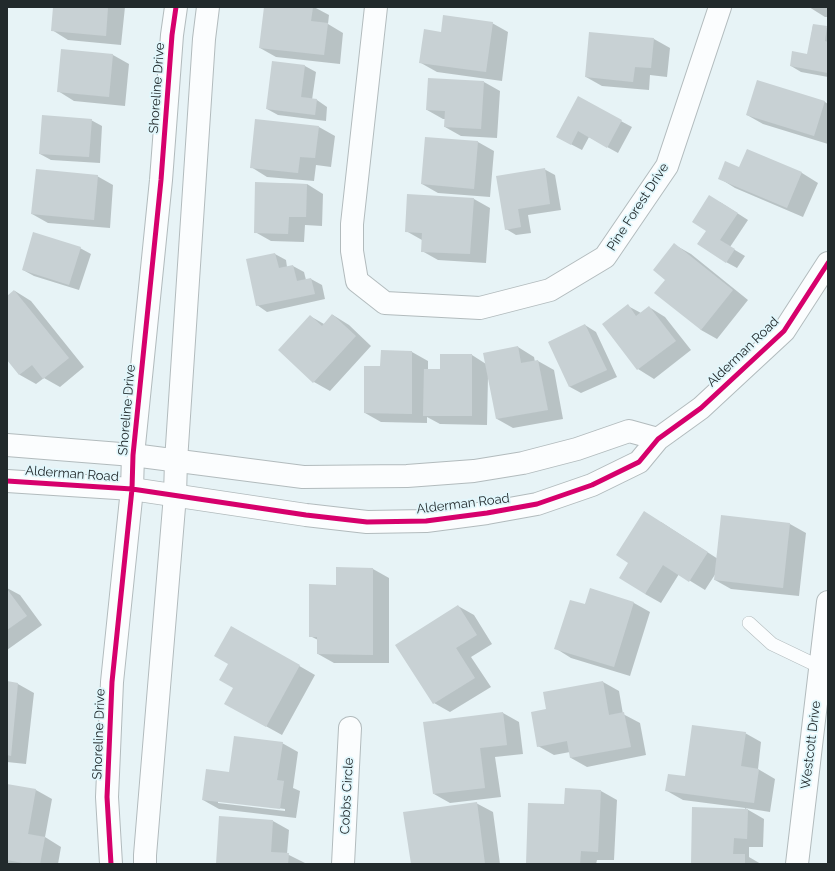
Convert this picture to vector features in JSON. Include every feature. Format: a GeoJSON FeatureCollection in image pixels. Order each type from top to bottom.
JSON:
{"type":"FeatureCollection","features":[{"type":"Feature","properties":{"kind":"street","name":"Shoreline Drive"},"geometry":{"type":"LineString","coordinates":[[111,864],[108,797],[112,682],[132,489],[133,455],[161,180],[172,35],[176,7]]}},
{"type":"Feature","properties":{"kind":"street"},"geometry":{"type":"LineString","coordinates":[[145,864],[175,495],[204,39],[208,7]]}},
{"type":"Feature","properties":{"kind":"street","name":"Pine Forest Drive"},"geometry":{"type":"LineString","coordinates":[[376,7],[352,224],[352,251],[357,281],[385,303],[480,308],[550,290],[605,257],[667,166],[720,7]]}},
{"type":"Feature","properties":{"kind":"street","name":"Alderman Road"},"geometry":{"type":"LineString","coordinates":[[7,481],[132,489],[306,515],[366,522],[426,521],[487,513],[537,504],[592,485],[639,462],[658,439],[701,408],[784,331],[828,263]]}},
{"type":"Feature","properties":{"kind":"street","name":"Alderman Road"},"geometry":{"type":"LineString","coordinates":[[7,446],[133,455],[302,477],[407,476],[474,471],[523,464],[577,449],[629,430],[658,439]]}},
{"type":"Feature","properties":{"kind":"street","name":"Westcott Drive"},"geometry":{"type":"LineString","coordinates":[[797,864],[828,602]]}},
{"type":"Feature","properties":{"kind":"street","name":"Cobbs Circle"},"geometry":{"type":"LineString","coordinates":[[343,864],[350,728]]}},
{"type":"Feature","properties":{"kind":"lane"},"geometry":{"type":"LineString","coordinates":[[749,623],[772,644],[820,667]]}},
{"type":"Feature","properties":{"kind":"building"},"geometry":{"type":"Polygon","coordinates":[[[53,7],[108,7],[106,36],[51,31],[53,7]]]}},
{"type":"Feature","properties":{"kind":"building"},"geometry":{"type":"Polygon","coordinates":[[[264,7],[313,7],[311,21],[328,23],[324,55],[259,48],[264,7]]]}},
{"type":"Feature","properties":{"kind":"building"},"geometry":{"type":"Polygon","coordinates":[[[443,15],[493,22],[486,72],[419,63],[424,29],[441,32],[443,15]]]}},
{"type":"Feature","properties":{"kind":"building"},"geometry":{"type":"Polygon","coordinates":[[[813,24],[827,26],[825,41],[828,42],[828,73],[790,66],[792,51],[807,54],[813,24]]]}},
{"type":"Feature","properties":{"kind":"building"},"geometry":{"type":"Polygon","coordinates":[[[589,32],[654,38],[651,68],[635,67],[633,82],[585,77],[589,32]]]}},
{"type":"Feature","properties":{"kind":"building"},"geometry":{"type":"Polygon","coordinates":[[[61,49],[113,54],[109,97],[57,92],[61,49]]]}},
{"type":"Feature","properties":{"kind":"building"},"geometry":{"type":"Polygon","coordinates":[[[272,61],[305,65],[301,97],[317,99],[315,115],[266,109],[272,61]]]}},
{"type":"Feature","properties":{"kind":"building"},"geometry":{"type":"Polygon","coordinates":[[[428,78],[484,81],[481,129],[444,127],[445,111],[426,110],[428,78]]]}},
{"type":"Feature","properties":{"kind":"building"},"geometry":{"type":"Polygon","coordinates":[[[757,80],[825,101],[814,136],[746,115],[757,80]]]}},
{"type":"Feature","properties":{"kind":"building"},"geometry":{"type":"Polygon","coordinates":[[[578,96],[622,120],[607,148],[578,131],[571,145],[556,137],[578,96]]]}},
{"type":"Feature","properties":{"kind":"building"},"geometry":{"type":"Polygon","coordinates":[[[42,115],[92,119],[89,157],[39,154],[42,115]]]}},
{"type":"Feature","properties":{"kind":"building"},"geometry":{"type":"Polygon","coordinates":[[[255,119],[319,126],[315,158],[300,157],[298,173],[250,168],[255,119]]]}},
{"type":"Feature","properties":{"kind":"building"},"geometry":{"type":"Polygon","coordinates":[[[425,137],[478,141],[474,189],[421,184],[425,137]]]}},
{"type":"Feature","properties":{"kind":"building"},"geometry":{"type":"Polygon","coordinates":[[[747,149],[802,172],[787,208],[718,179],[725,161],[739,167],[747,149]]]}},
{"type":"Feature","properties":{"kind":"building"},"geometry":{"type":"Polygon","coordinates":[[[545,168],[550,204],[518,209],[521,227],[505,230],[496,176],[545,168]]]}},
{"type":"Feature","properties":{"kind":"building"},"geometry":{"type":"Polygon","coordinates":[[[36,169],[98,175],[94,220],[31,214],[36,169]]]}},
{"type":"Feature","properties":{"kind":"building"},"geometry":{"type":"Polygon","coordinates":[[[255,182],[307,184],[306,217],[289,217],[288,234],[254,233],[255,182]]]}},
{"type":"Feature","properties":{"kind":"building"},"geometry":{"type":"Polygon","coordinates":[[[407,194],[474,198],[470,254],[421,252],[422,233],[405,232],[407,194]]]}},
{"type":"Feature","properties":{"kind":"building"},"geometry":{"type":"Polygon","coordinates":[[[709,195],[738,213],[720,240],[735,249],[726,263],[697,244],[706,231],[692,222],[709,195]]]}},
{"type":"Feature","properties":{"kind":"building"},"geometry":{"type":"Polygon","coordinates":[[[33,232],[81,247],[69,285],[22,270],[33,232]]]}},
{"type":"Feature","properties":{"kind":"building"},"geometry":{"type":"Polygon","coordinates":[[[674,243],[733,290],[701,330],[654,293],[665,280],[653,270],[674,243]]]}},
{"type":"Feature","properties":{"kind":"building"},"geometry":{"type":"Polygon","coordinates":[[[275,253],[279,268],[293,265],[297,281],[311,278],[315,294],[256,306],[246,259],[275,253]]]}},
{"type":"Feature","properties":{"kind":"building"},"geometry":{"type":"Polygon","coordinates":[[[14,290],[69,358],[43,379],[32,365],[19,375],[7,360],[7,296],[14,290]]]}},
{"type":"Feature","properties":{"kind":"building"},"geometry":{"type":"Polygon","coordinates":[[[628,304],[636,316],[649,306],[676,341],[637,370],[602,324],[628,304]]]}},
{"type":"Feature","properties":{"kind":"building"},"geometry":{"type":"Polygon","coordinates":[[[332,314],[356,336],[313,383],[278,350],[310,315],[322,326],[332,314]]]}},
{"type":"Feature","properties":{"kind":"building"},"geometry":{"type":"Polygon","coordinates":[[[585,324],[607,370],[569,387],[548,342],[585,324]]]}},
{"type":"Feature","properties":{"kind":"building"},"geometry":{"type":"Polygon","coordinates":[[[518,346],[521,363],[538,360],[548,410],[496,419],[483,353],[518,346]]]}},
{"type":"Feature","properties":{"kind":"building"},"geometry":{"type":"Polygon","coordinates":[[[381,350],[412,351],[412,414],[364,413],[364,366],[380,366],[381,350]]]}},
{"type":"Feature","properties":{"kind":"building"},"geometry":{"type":"Polygon","coordinates":[[[440,354],[472,354],[472,416],[423,416],[424,369],[440,369],[440,354]]]}},
{"type":"Feature","properties":{"kind":"building"},"geometry":{"type":"Polygon","coordinates":[[[644,511],[708,552],[689,582],[663,565],[645,594],[619,578],[628,563],[616,555],[644,511]]]}},
{"type":"Feature","properties":{"kind":"building"},"geometry":{"type":"Polygon","coordinates":[[[721,515],[790,523],[783,588],[714,580],[721,515]]]}},
{"type":"Feature","properties":{"kind":"building"},"geometry":{"type":"Polygon","coordinates":[[[336,567],[373,568],[373,655],[317,654],[317,637],[309,637],[309,584],[336,585],[336,567]]]}},
{"type":"Feature","properties":{"kind":"building"},"geometry":{"type":"Polygon","coordinates":[[[590,588],[634,602],[614,667],[554,649],[570,600],[585,604],[590,588]]]}},
{"type":"Feature","properties":{"kind":"building"},"geometry":{"type":"Polygon","coordinates":[[[7,589],[27,616],[7,630],[7,589]]]}},
{"type":"Feature","properties":{"kind":"building"},"geometry":{"type":"Polygon","coordinates":[[[458,605],[477,635],[456,648],[475,678],[433,704],[395,645],[458,605]]]}},
{"type":"Feature","properties":{"kind":"building"},"geometry":{"type":"Polygon","coordinates":[[[231,626],[300,665],[266,727],[224,704],[233,688],[219,680],[228,664],[214,656],[231,626]]]}},
{"type":"Feature","properties":{"kind":"building"},"geometry":{"type":"Polygon","coordinates":[[[7,681],[18,683],[11,756],[7,755],[7,681]]]}},
{"type":"Feature","properties":{"kind":"building"},"geometry":{"type":"Polygon","coordinates":[[[603,681],[609,715],[624,712],[631,747],[570,758],[567,741],[537,747],[531,712],[546,709],[543,692],[603,681]]]}},
{"type":"Feature","properties":{"kind":"building"},"geometry":{"type":"Polygon","coordinates":[[[503,712],[507,745],[480,748],[485,788],[433,794],[423,722],[503,712]]]}},
{"type":"Feature","properties":{"kind":"building"},"geometry":{"type":"Polygon","coordinates":[[[692,725],[746,732],[741,766],[759,769],[754,803],[665,791],[668,774],[685,776],[692,725]]]}},
{"type":"Feature","properties":{"kind":"building"},"geometry":{"type":"Polygon","coordinates":[[[234,736],[283,742],[277,780],[284,781],[280,809],[202,800],[206,769],[229,772],[234,736]]]}},
{"type":"Feature","properties":{"kind":"building"},"geometry":{"type":"Polygon","coordinates":[[[7,784],[36,789],[28,834],[45,837],[40,864],[28,864],[7,860],[7,784]]]}},
{"type":"Feature","properties":{"kind":"building"},"geometry":{"type":"Polygon","coordinates":[[[565,788],[601,790],[598,852],[581,851],[580,864],[526,864],[528,803],[564,804],[565,788]]]}},
{"type":"Feature","properties":{"kind":"building"},"geometry":{"type":"Polygon","coordinates":[[[477,802],[485,864],[411,864],[403,812],[477,802]]]}},
{"type":"Feature","properties":{"kind":"building"},"geometry":{"type":"Polygon","coordinates":[[[692,807],[748,809],[747,839],[734,838],[733,854],[745,854],[745,864],[691,864],[692,807]]]}},
{"type":"Feature","properties":{"kind":"building"},"geometry":{"type":"Polygon","coordinates":[[[219,816],[273,820],[271,852],[289,853],[288,864],[216,864],[219,816]]]}},
{"type":"Feature","properties":{"kind":"cycle path"},"geometry":{"type":"LineString","coordinates":[[111,864],[107,797],[112,682],[132,489],[133,455],[161,180],[172,35],[176,7]]}},
{"type":"Feature","properties":{"kind":"cycle path"},"geometry":{"type":"LineString","coordinates":[[7,481],[132,489],[306,515],[367,522],[426,521],[487,513],[537,504],[592,485],[639,462],[658,439],[701,408],[784,331],[828,263]]}}]}
